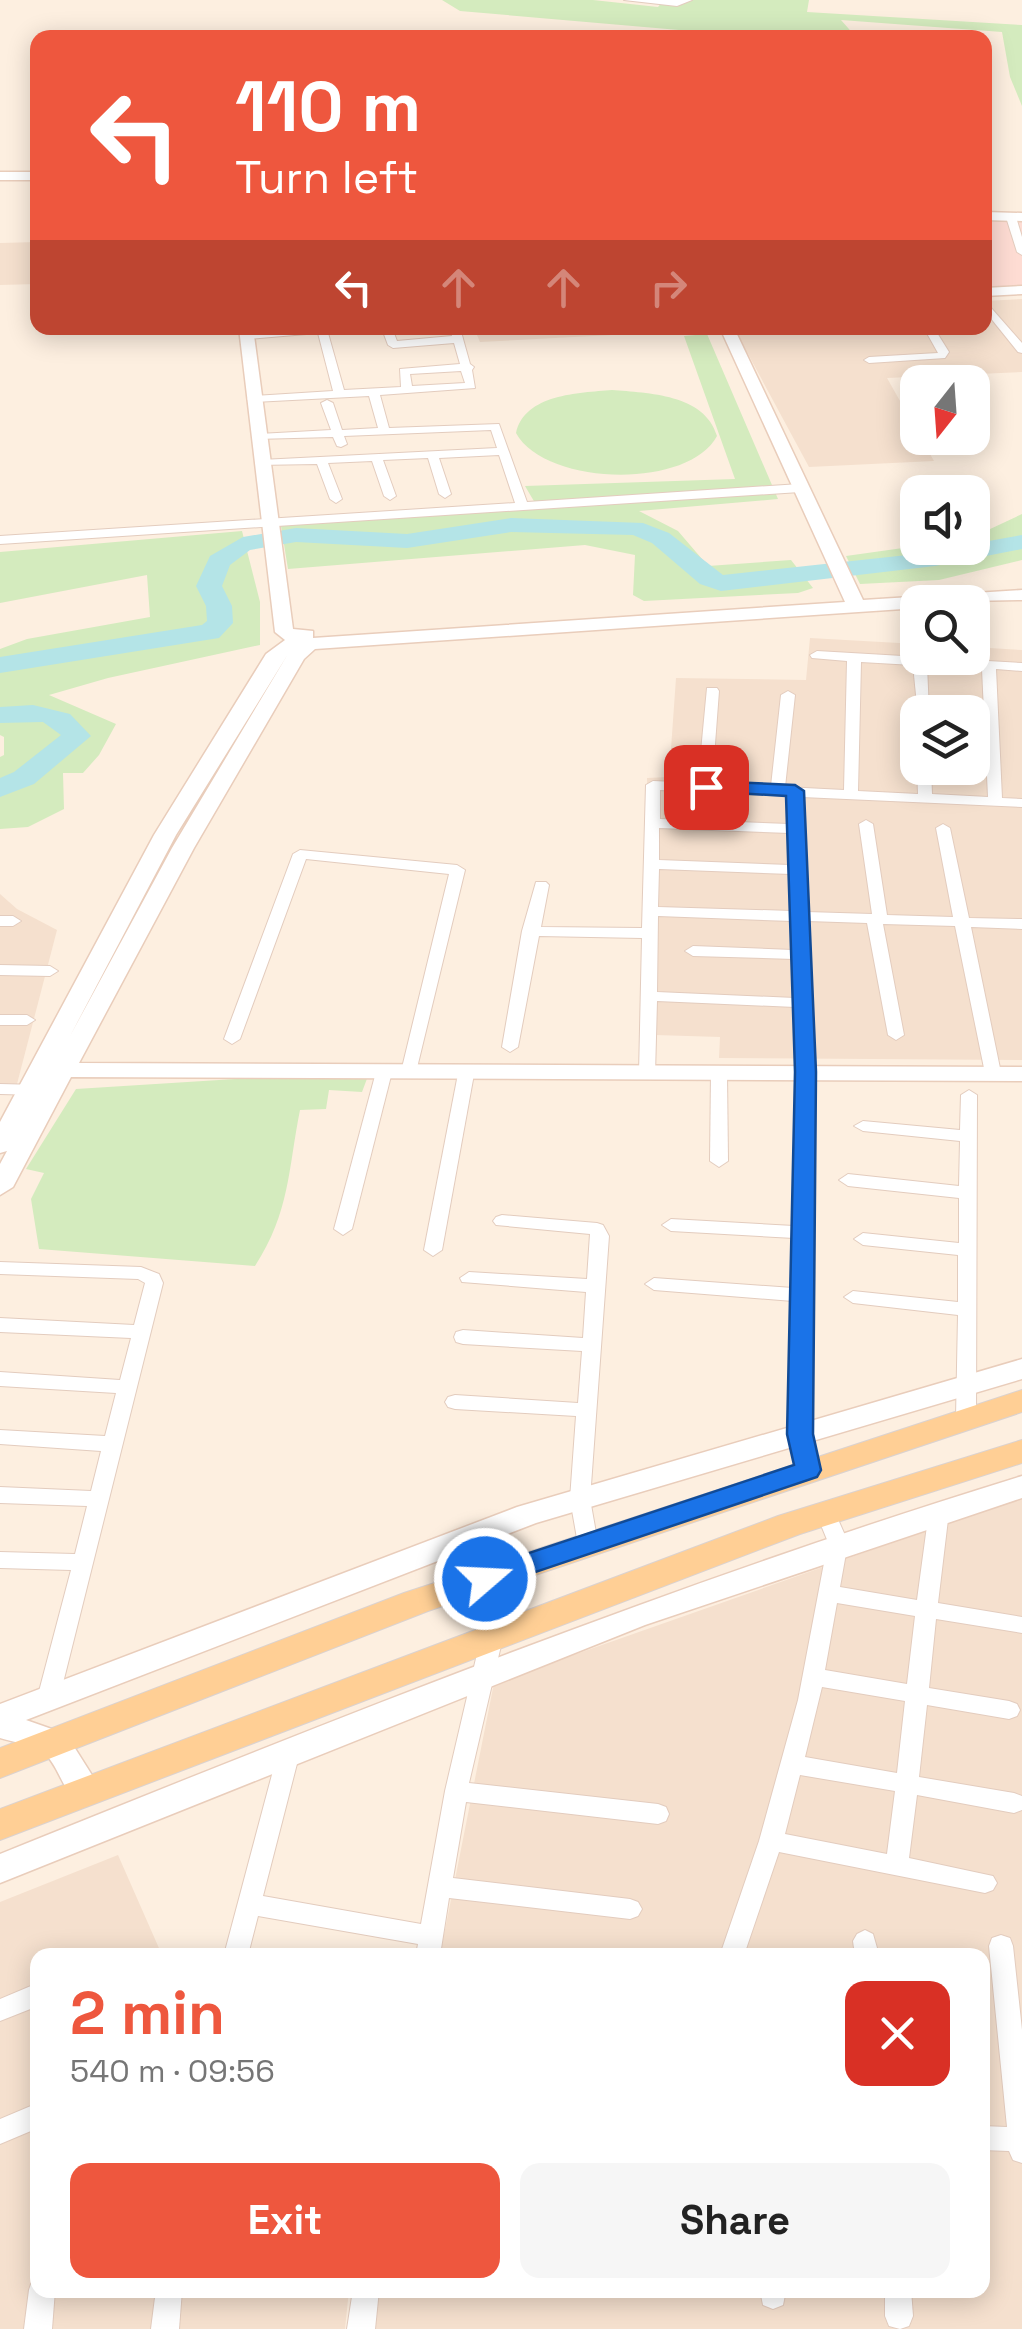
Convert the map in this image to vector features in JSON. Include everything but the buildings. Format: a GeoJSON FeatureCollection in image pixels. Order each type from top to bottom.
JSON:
{"type":"FeatureCollection","features":[{"type":"Feature","properties":{"kind":"main road"},"geometry":{"type":"LineString","coordinates":[[0,1763],[416,1602],[808,1470],[965,1401],[1022,1401]]}},
{"type":"Feature","properties":{"kind":"main road"},"geometry":{"type":"LineString","coordinates":[[0,1825],[492,1637],[832,1528],[1022,1451]]}},
{"type":"Feature","properties":{"kind":"street"},"geometry":{"type":"LineString","coordinates":[[628,0],[677,4],[688,0]]}},
{"type":"Feature","properties":{"kind":"street"},"geometry":{"type":"LineString","coordinates":[[0,176],[30,176]]}},
{"type":"Feature","properties":{"kind":"street"},"geometry":{"type":"LineString","coordinates":[[992,216],[1017,217],[1022,252]]}},
{"type":"Feature","properties":{"kind":"street"},"geometry":{"type":"LineString","coordinates":[[992,297],[1022,293]]}},
{"type":"Feature","properties":{"kind":"street"},"geometry":{"type":"LineString","coordinates":[[992,308],[1022,350]]}},
{"type":"Feature","properties":{"kind":"street"},"geometry":{"type":"LineString","coordinates":[[1008,332],[1022,331]]}},
{"type":"Feature","properties":{"kind":"street"},"geometry":{"type":"LineString","coordinates":[[246,335],[267,524],[284,632],[302,642],[841,595],[1022,584]]}},
{"type":"Feature","properties":{"kind":"street"},"geometry":{"type":"LineString","coordinates":[[323,335],[339,394]]}},
{"type":"Feature","properties":{"kind":"street"},"geometry":{"type":"LineString","coordinates":[[389,335],[393,346],[447,335]]}},
{"type":"Feature","properties":{"kind":"street"},"geometry":{"type":"LineString","coordinates":[[254,398],[471,386],[469,366],[458,335]]}},
{"type":"Feature","properties":{"kind":"street"},"geometry":{"type":"LineString","coordinates":[[716,335],[841,595]]}},
{"type":"Feature","properties":{"kind":"street"},"geometry":{"type":"LineString","coordinates":[[729,335],[793,489]]}},
{"type":"Feature","properties":{"kind":"street"},"geometry":{"type":"LineString","coordinates":[[870,360],[940,356],[944,352],[933,335]]}},
{"type":"Feature","properties":{"kind":"street"},"geometry":{"type":"LineString","coordinates":[[407,390],[404,371],[469,366]]}},
{"type":"Feature","properties":{"kind":"street"},"geometry":{"type":"LineString","coordinates":[[373,391],[384,431]]}},
{"type":"Feature","properties":{"kind":"street"},"geometry":{"type":"LineString","coordinates":[[327,402],[347,458]]}},
{"type":"Feature","properties":{"kind":"street"},"geometry":{"type":"LineString","coordinates":[[258,437],[495,426],[522,505]]}},
{"type":"Feature","properties":{"kind":"street"},"geometry":{"type":"LineString","coordinates":[[260,463],[504,451]]}},
{"type":"Feature","properties":{"kind":"street"},"geometry":{"type":"LineString","coordinates":[[432,454],[445,494]]}},
{"type":"Feature","properties":{"kind":"street"},"geometry":{"type":"LineString","coordinates":[[376,457],[390,496]]}},
{"type":"Feature","properties":{"kind":"street"},"geometry":{"type":"LineString","coordinates":[[321,460],[336,499]]}},
{"type":"Feature","properties":{"kind":"street"},"geometry":{"type":"LineString","coordinates":[[0,540],[793,489]]}},
{"type":"Feature","properties":{"kind":"street"},"geometry":{"type":"LineString","coordinates":[[841,595],[1022,595]]}},
{"type":"Feature","properties":{"kind":"street"},"geometry":{"type":"LineString","coordinates":[[0,1144],[44,1080],[302,642]]}},
{"type":"Feature","properties":{"kind":"street"},"geometry":{"type":"LineString","coordinates":[[817,655],[900,660]]}},
{"type":"Feature","properties":{"kind":"street"},"geometry":{"type":"LineString","coordinates":[[851,794],[854,657]]}},
{"type":"Feature","properties":{"kind":"street"},"geometry":{"type":"LineString","coordinates":[[990,665],[1022,667]]}},
{"type":"Feature","properties":{"kind":"street"},"geometry":{"type":"LineString","coordinates":[[989,675],[994,800]]}},
{"type":"Feature","properties":{"kind":"street"},"geometry":{"type":"LineString","coordinates":[[706,787],[712,692]]}},
{"type":"Feature","properties":{"kind":"street"},"geometry":{"type":"LineString","coordinates":[[788,695],[786,791],[796,830],[806,1072],[800,1434],[808,1470]]}},
{"type":"Feature","properties":{"kind":"street"},"geometry":{"type":"LineString","coordinates":[[646,1074],[653,785],[1022,803]]}},
{"type":"Feature","properties":{"kind":"street"},"geometry":{"type":"LineString","coordinates":[[925,785],[925,797]]}},
{"type":"Feature","properties":{"kind":"street"},"geometry":{"type":"LineString","coordinates":[[652,823],[796,830]]}},
{"type":"Feature","properties":{"kind":"street"},"geometry":{"type":"LineString","coordinates":[[866,824],[896,1035]]}},
{"type":"Feature","properties":{"kind":"street"},"geometry":{"type":"LineString","coordinates":[[943,828],[993,1074]]}},
{"type":"Feature","properties":{"kind":"street"},"geometry":{"type":"LineString","coordinates":[[232,1039],[300,854],[457,870],[409,1072]]}},
{"type":"Feature","properties":{"kind":"street"},"geometry":{"type":"LineString","coordinates":[[652,864],[798,870]]}},
{"type":"Feature","properties":{"kind":"street"},"geometry":{"type":"LineString","coordinates":[[510,1047],[541,885]]}},
{"type":"Feature","properties":{"kind":"street"},"geometry":{"type":"LineString","coordinates":[[651,911],[1022,924]]}},
{"type":"Feature","properties":{"kind":"street"},"geometry":{"type":"LineString","coordinates":[[530,931],[650,933]]}},
{"type":"Feature","properties":{"kind":"street"},"geometry":{"type":"LineString","coordinates":[[693,951],[801,955]]}},
{"type":"Feature","properties":{"kind":"street"},"geometry":{"type":"LineString","coordinates":[[0,970],[50,971]]}},
{"type":"Feature","properties":{"kind":"street"},"geometry":{"type":"LineString","coordinates":[[649,996],[803,1004]]}},
{"type":"Feature","properties":{"kind":"street"},"geometry":{"type":"LineString","coordinates":[[0,1020],[27,1020]]}},
{"type":"Feature","properties":{"kind":"street"},"geometry":{"type":"LineString","coordinates":[[344,1230],[384,1072]]}},
{"type":"Feature","properties":{"kind":"street"},"geometry":{"type":"LineString","coordinates":[[0,1088],[44,1080],[384,1072],[1022,1074]]}},
{"type":"Feature","properties":{"kind":"street"},"geometry":{"type":"LineString","coordinates":[[719,1073],[719,1161]]}},
{"type":"Feature","properties":{"kind":"street"},"geometry":{"type":"LineString","coordinates":[[433,1250],[466,1074]]}},
{"type":"Feature","properties":{"kind":"street"},"geometry":{"type":"LineString","coordinates":[[0,1187],[44,1080]]}},
{"type":"Feature","properties":{"kind":"street"},"geometry":{"type":"LineString","coordinates":[[965,1401],[969,1096]]}},
{"type":"Feature","properties":{"kind":"street"},"geometry":{"type":"LineString","coordinates":[[863,1126],[969,1136]]}},
{"type":"Feature","properties":{"kind":"street"},"geometry":{"type":"LineString","coordinates":[[848,1180],[968,1193]]}},
{"type":"Feature","properties":{"kind":"street"},"geometry":{"type":"LineString","coordinates":[[502,1221],[597,1229],[580,1499],[588,1544]]}},
{"type":"Feature","properties":{"kind":"street"},"geometry":{"type":"LineString","coordinates":[[671,1225],[804,1233]]}},
{"type":"Feature","properties":{"kind":"street"},"geometry":{"type":"LineString","coordinates":[[863,1239],[967,1250]]}},
{"type":"Feature","properties":{"kind":"street"},"geometry":{"type":"LineString","coordinates":[[0,1268],[147,1274],[154,1283],[48,1699]]}},
{"type":"Feature","properties":{"kind":"street"},"geometry":{"type":"LineString","coordinates":[[469,1278],[595,1286]]}},
{"type":"Feature","properties":{"kind":"street"},"geometry":{"type":"LineString","coordinates":[[654,1284],[802,1294]]}},
{"type":"Feature","properties":{"kind":"street"},"geometry":{"type":"LineString","coordinates":[[853,1297],[966,1309]]}},
{"type":"Feature","properties":{"kind":"street"},"geometry":{"type":"LineString","coordinates":[[0,1324],[142,1332]]}},
{"type":"Feature","properties":{"kind":"street"},"geometry":{"type":"LineString","coordinates":[[463,1337],[589,1345]]}},
{"type":"Feature","properties":{"kind":"street"},"geometry":{"type":"LineString","coordinates":[[0,1721],[48,1699],[527,1515],[800,1434],[965,1401],[1022,1369]]}},
{"type":"Feature","properties":{"kind":"street"},"geometry":{"type":"LineString","coordinates":[[0,1379],[129,1387]]}},
{"type":"Feature","properties":{"kind":"street"},"geometry":{"type":"LineString","coordinates":[[455,1402],[585,1410]]}},
{"type":"Feature","properties":{"kind":"street"},"geometry":{"type":"LineString","coordinates":[[0,1437],[113,1444]]}},
{"type":"Feature","properties":{"kind":"street"},"geometry":{"type":"LineString","coordinates":[[0,1869],[482,1676],[832,1528],[940,1511],[1022,1487]]}},
{"type":"Feature","properties":{"kind":"street"},"geometry":{"type":"LineString","coordinates":[[0,1495],[99,1499]]}},
{"type":"Feature","properties":{"kind":"street"},"geometry":{"type":"LineString","coordinates":[[897,1864],[919,1694],[925,1609],[940,1511]]}},
{"type":"Feature","properties":{"kind":"street"},"geometry":{"type":"LineString","coordinates":[[734,1948],[771,1841],[813,1677],[827,1594],[832,1528]]}},
{"type":"Feature","properties":{"kind":"street"},"geometry":{"type":"LineString","coordinates":[[0,1560],[83,1562]]}},
{"type":"Feature","properties":{"kind":"street"},"geometry":{"type":"LineString","coordinates":[[827,1594],[1020,1625]]}},
{"type":"Feature","properties":{"kind":"street"},"geometry":{"type":"LineString","coordinates":[[248,1904],[429,1946],[456,1790],[492,1637]]}},
{"type":"Feature","properties":{"kind":"street"},"geometry":{"type":"LineString","coordinates":[[813,1677],[1009,1710]]}},
{"type":"Feature","properties":{"kind":"street"},"geometry":{"type":"LineString","coordinates":[[0,1721],[55,1742],[86,1791]]}},
{"type":"Feature","properties":{"kind":"street"},"geometry":{"type":"LineString","coordinates":[[238,1948],[288,1752]]}},
{"type":"Feature","properties":{"kind":"street"},"geometry":{"type":"LineString","coordinates":[[792,1764],[1014,1803]]}},
{"type":"Feature","properties":{"kind":"street"},"geometry":{"type":"LineString","coordinates":[[456,1790],[658,1814]]}},
{"type":"Feature","properties":{"kind":"street"},"geometry":{"type":"LineString","coordinates":[[771,1841],[986,1883]]}},
{"type":"Feature","properties":{"kind":"street"},"geometry":{"type":"LineString","coordinates":[[440,1887],[630,1909]]}},
{"type":"Feature","properties":{"kind":"street"},"geometry":{"type":"LineString","coordinates":[[1001,1946],[1022,2151]]}},
{"type":"Feature","properties":{"kind":"street"},"geometry":{"type":"LineString","coordinates":[[0,2010],[30,1997]]}},
{"type":"Feature","properties":{"kind":"street"},"geometry":{"type":"LineString","coordinates":[[0,2132],[30,2119]]}},
{"type":"Feature","properties":{"kind":"street"},"geometry":{"type":"LineString","coordinates":[[990,2138],[1022,2140]]}},
{"type":"Feature","properties":{"kind":"street"},"geometry":{"type":"LineString","coordinates":[[38,2329],[41,2298]]}},
{"type":"Feature","properties":{"kind":"street"},"geometry":{"type":"LineString","coordinates":[[165,2329],[167,2298]]}},
{"type":"Feature","properties":{"kind":"street"},"geometry":{"type":"LineString","coordinates":[[361,2329],[365,2298]]}},
{"type":"Feature","properties":{"kind":"shaded area"},"geometry":{"type":"Polygon","coordinates":[[[992,220],[1022,221],[1022,285],[992,287],[992,220]]]}},
{"type":"Feature","properties":{"kind":"shaded area"},"geometry":{"type":"Polygon","coordinates":[[[30,242],[30,284],[0,285],[0,243],[30,242]]]}},
{"type":"Feature","properties":{"kind":"shaded area"},"geometry":{"type":"Polygon","coordinates":[[[1022,299],[1022,372],[990,373],[990,365],[900,365],[900,377],[887,378],[900,401],[900,455],[931,455],[934,461],[809,467],[738,335],[992,335],[992,301],[1022,299]]]}},
{"type":"Feature","properties":{"kind":"shaded area"},"geometry":{"type":"Polygon","coordinates":[[[477,335],[612,335],[480,342],[477,335]]]}},
{"type":"Feature","properties":{"kind":"shaded area"},"geometry":{"type":"Polygon","coordinates":[[[810,638],[900,643],[900,675],[990,675],[990,648],[1022,650],[1022,1060],[719,1058],[720,1037],[655,1035],[647,778],[669,777],[676,678],[806,680],[810,638]]]}},
{"type":"Feature","properties":{"kind":"shaded area"},"geometry":{"type":"Polygon","coordinates":[[[0,894],[17,909],[57,930],[17,1084],[0,1084],[0,894]]]}},
{"type":"Feature","properties":{"kind":"shaded area"},"geometry":{"type":"Polygon","coordinates":[[[1022,1497],[1022,2329],[373,2329],[377,2298],[990,2298],[990,1948],[441,1948],[494,1683],[1022,1497]]]}},
{"type":"Feature","properties":{"kind":"shaded area"},"geometry":{"type":"Polygon","coordinates":[[[118,1855],[159,1948],[30,1948],[30,2298],[348,2298],[345,2329],[0,2329],[0,1902],[118,1855]]]}},
{"type":"Feature","properties":{"kind":"green space"},"geometry":{"type":"Polygon","coordinates":[[[442,0],[593,0],[658,7],[664,0],[809,0],[807,12],[1022,25],[1022,106],[1010,77],[1002,32],[992,30],[841,20],[850,30],[679,30],[460,11],[442,0]]]}},
{"type":"Feature","properties":{"kind":"green space"},"geometry":{"type":"Polygon","coordinates":[[[707,335],[778,499],[639,511],[678,531],[708,566],[791,560],[813,588],[798,593],[644,601],[633,595],[635,555],[585,545],[288,569],[281,526],[538,508],[525,486],[735,479],[684,336],[707,335]]]}},
{"type":"Feature","properties":{"kind":"green space"},"geometry":{"type":"Polygon","coordinates":[[[612,390],[658,395],[688,404],[711,422],[717,436],[701,454],[677,466],[616,475],[556,463],[532,451],[516,433],[521,420],[541,403],[612,390]]]}},
{"type":"Feature","properties":{"kind":"green space"},"geometry":{"type":"Polygon","coordinates":[[[1022,514],[1022,560],[939,580],[860,584],[846,556],[900,548],[900,565],[990,565],[990,529],[1022,514]]]}},
{"type":"Feature","properties":{"kind":"green space"},"geometry":{"type":"Polygon","coordinates":[[[242,531],[260,602],[260,645],[49,695],[116,724],[99,755],[83,773],[63,773],[64,809],[28,827],[0,829],[0,757],[4,755],[4,737],[0,735],[0,649],[27,639],[150,617],[147,575],[0,603],[0,552],[242,531]]]}},
{"type":"Feature","properties":{"kind":"green space"},"geometry":{"type":"Polygon","coordinates":[[[368,1076],[362,1092],[329,1090],[326,1109],[300,1110],[281,1209],[255,1266],[39,1249],[31,1199],[44,1173],[26,1169],[76,1089],[368,1076]]]}},
{"type":"Feature","properties":{"kind":"waterway"},"geometry":{"type":"LineString","coordinates":[[0,665],[210,632],[220,623],[219,606],[209,586],[219,561],[243,544],[296,535],[407,541],[511,525],[634,528],[660,538],[699,572],[721,583],[935,559],[1022,542]]}},
{"type":"Feature","properties":{"kind":"waterway"},"geometry":{"type":"LineString","coordinates":[[0,715],[52,716],[77,736],[24,778],[0,788]]}},
{"type":"Feature","properties":{"kind":"route"},"geometry":{"type":"LineString","coordinates":[[485,1579],[808,1470],[800,1434],[806,1072],[795,791],[706,787]]}}]}
